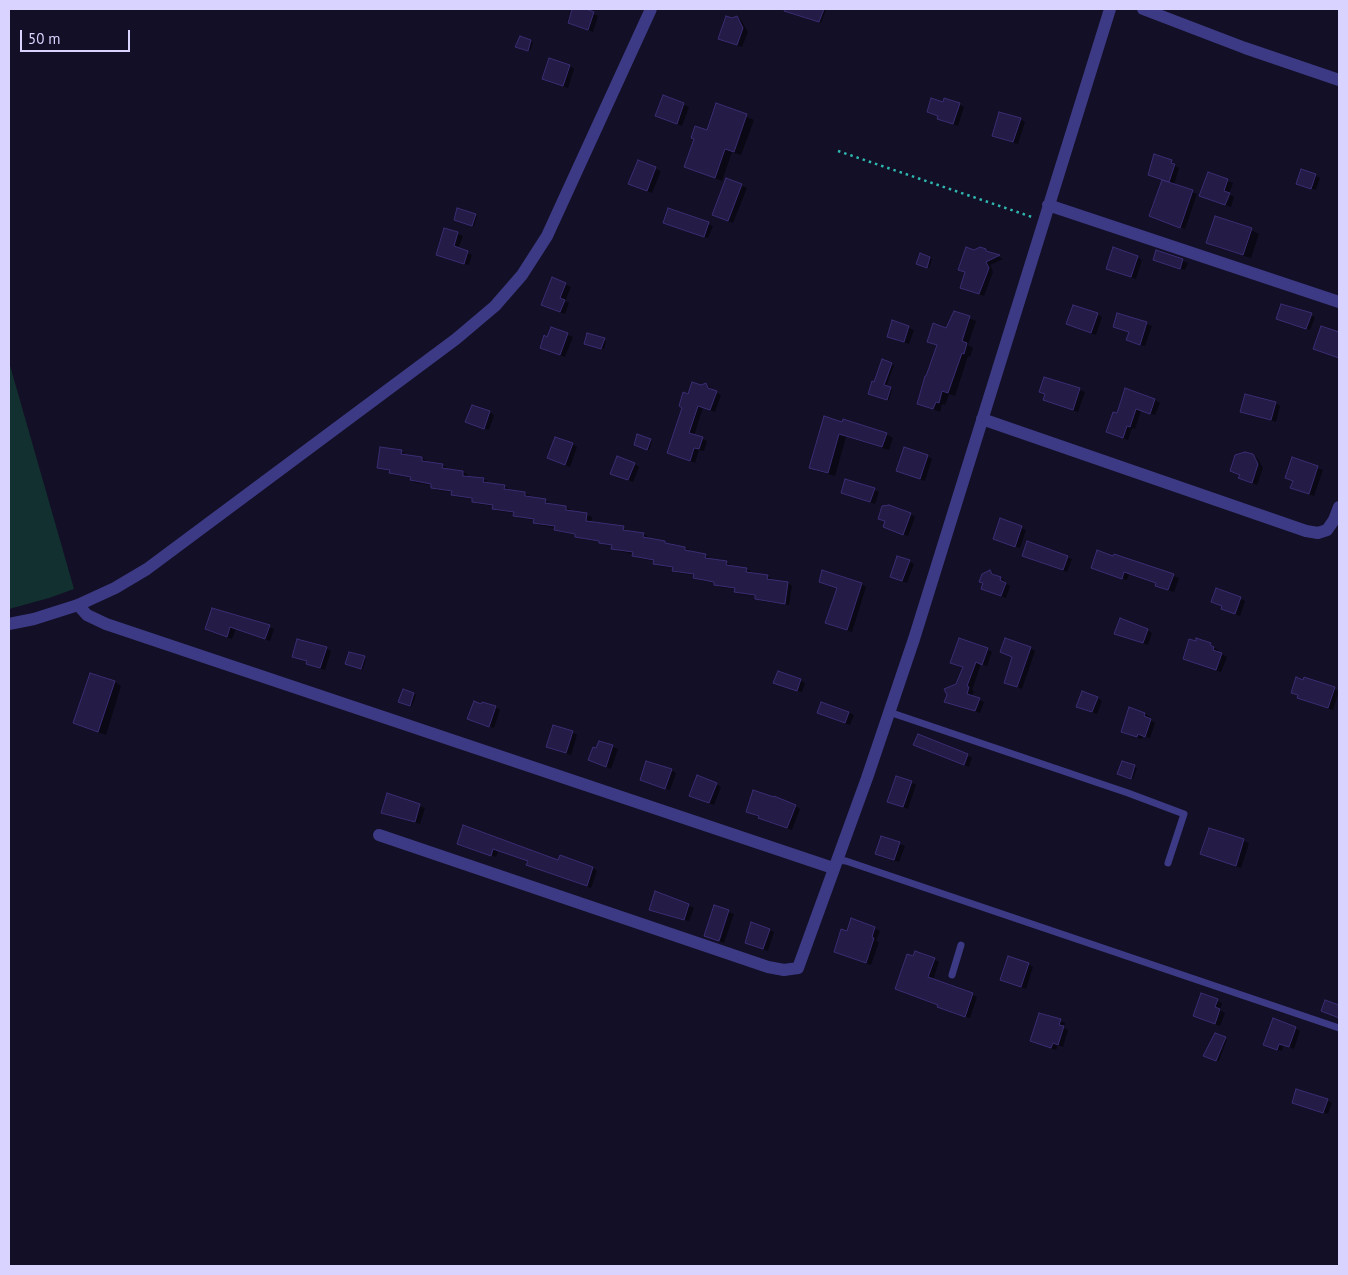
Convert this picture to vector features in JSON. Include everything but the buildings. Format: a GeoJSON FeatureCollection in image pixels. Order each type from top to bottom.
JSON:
{"type":"FeatureCollection","features":[{"type":"Feature","properties":{"kind":"street"},"geometry":{"type":"LineString","coordinates":[[9,624],[78,605],[115,588],[171,552],[481,320],[508,292],[526,269],[546,236],[651,9]]}},
{"type":"Feature","properties":{"kind":"street"},"geometry":{"type":"LineString","coordinates":[[379,835],[756,963],[784,970],[798,968],[889,712],[949,527],[1110,9]]}},
{"type":"Feature","properties":{"kind":"street"},"geometry":{"type":"LineString","coordinates":[[1143,9],[1246,48],[1339,80]]}},
{"type":"Feature","properties":{"kind":"street"},"geometry":{"type":"LineString","coordinates":[[1048,205],[1339,302]]}},
{"type":"Feature","properties":{"kind":"street"},"geometry":{"type":"LineString","coordinates":[[982,419],[1306,531],[1318,533],[1327,530],[1339,508]]}},
{"type":"Feature","properties":{"kind":"street"},"geometry":{"type":"LineString","coordinates":[[78,605],[87,615],[106,624],[835,864]]}},
{"type":"Feature","properties":{"kind":"lane"},"geometry":{"type":"LineString","coordinates":[[889,712],[1128,793],[1184,814],[1168,863]]}},
{"type":"Feature","properties":{"kind":"lane"},"geometry":{"type":"LineString","coordinates":[[835,864],[846,861],[1339,1028]]}},
{"type":"Feature","properties":{"kind":"lane"},"geometry":{"type":"LineString","coordinates":[[952,975],[961,945]]}},
{"type":"Feature","properties":{"kind":"path"},"geometry":{"type":"LineString","coordinates":[[838,151],[1043,221]]}},
{"type":"Feature","properties":{"kind":"green space"},"geometry":{"type":"Polygon","coordinates":[[[9,362],[74,589],[9,609],[9,362]]]}}]}
